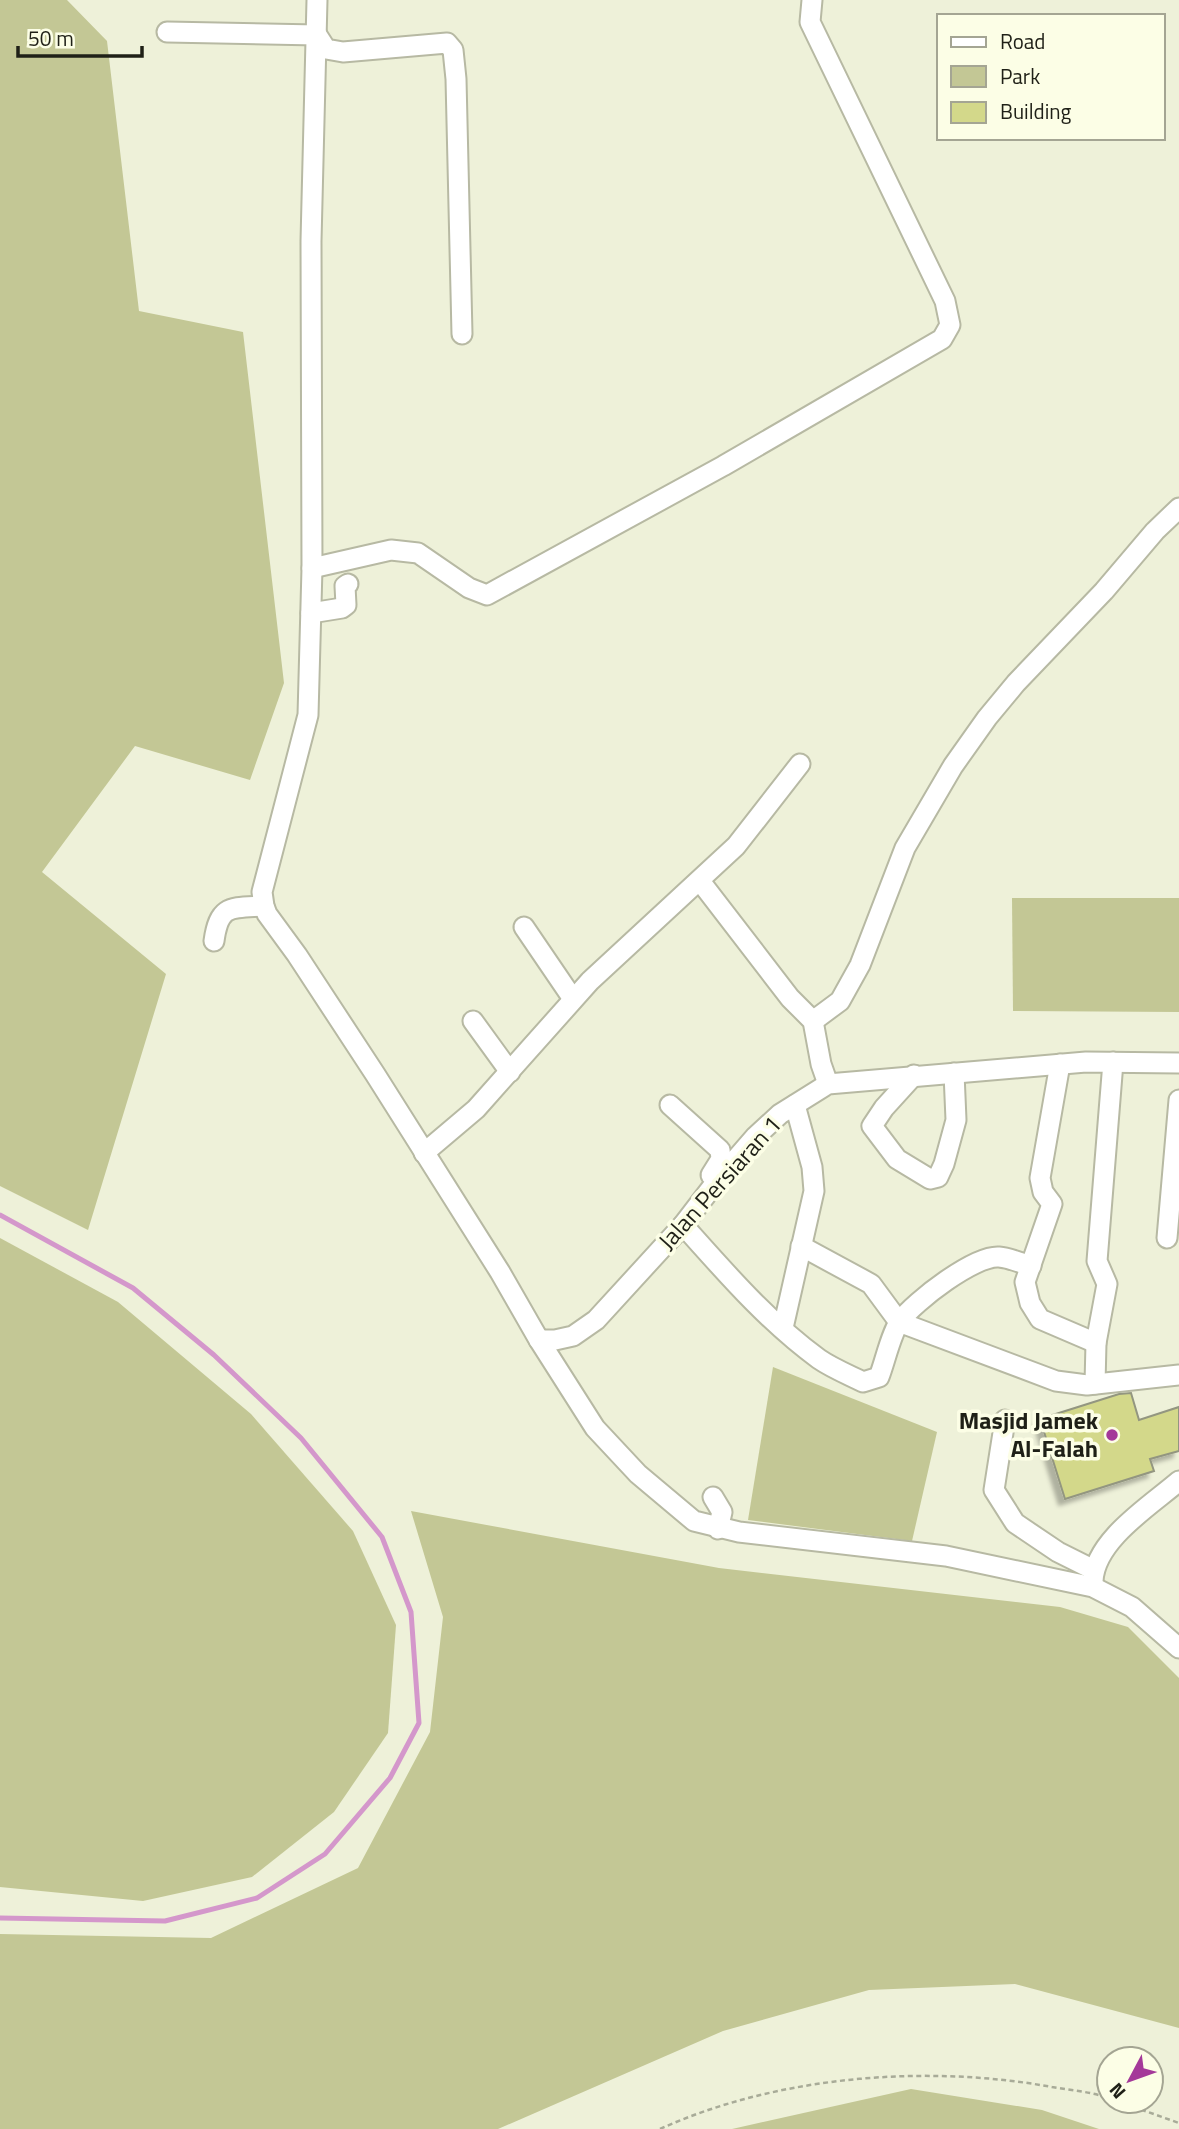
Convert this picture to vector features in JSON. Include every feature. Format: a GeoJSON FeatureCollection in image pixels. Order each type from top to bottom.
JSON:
{"type":"FeatureCollection","features":[{"type":"Feature","properties":{"kind":"street"},"geometry":{"type":"LineString","coordinates":[[317,0],[311,241],[312,568],[308,715],[262,892],[264,906],[375,1074],[595,1428],[638,1474],[694,1521],[718,1529],[946,1556],[1093,1579]]}},
{"type":"Feature","properties":{"kind":"street"},"geometry":{"type":"LineString","coordinates":[[312,568],[391,550],[418,554],[469,587],[487,595],[723,466],[942,338],[950,325],[945,301],[810,22],[812,0]]}},
{"type":"Feature","properties":{"kind":"street"},"geometry":{"type":"LineString","coordinates":[[167,32],[317,35]]}},
{"type":"Feature","properties":{"kind":"street"},"geometry":{"type":"LineString","coordinates":[[317,35],[326,49],[343,52],[447,43],[453,50],[462,334]]}},
{"type":"Feature","properties":{"kind":"street"},"geometry":{"type":"LineString","coordinates":[[813,1021],[840,1000],[860,965],[905,848],[925,810],[987,718],[1104,591],[1155,531],[1179,508]]}},
{"type":"Feature","properties":{"kind":"street"},"geometry":{"type":"LineString","coordinates":[[311,613],[346,605],[345,586],[348,584]]}},
{"type":"Feature","properties":{"kind":"street"},"geometry":{"type":"LineString","coordinates":[[425,1153],[476,1109],[590,981],[736,846],[800,764]]}},
{"type":"Feature","properties":{"kind":"street"},"geometry":{"type":"LineString","coordinates":[[700,881],[790,998],[813,1021],[821,1065],[828,1084]]}},
{"type":"Feature","properties":{"kind":"street"},"geometry":{"type":"LineString","coordinates":[[214,941],[220,915],[226,910],[264,906]]}},
{"type":"Feature","properties":{"kind":"street"},"geometry":{"type":"LineString","coordinates":[[524,927],[573,999]]}},
{"type":"Feature","properties":{"kind":"street"},"geometry":{"type":"LineString","coordinates":[[473,1021],[510,1072]]}},
{"type":"Feature","properties":{"kind":"street"},"geometry":{"type":"LineString","coordinates":[[1095,1384],[1096,1343],[1107,1284],[1097,1261],[1113,1062]]}},
{"type":"Feature","properties":{"kind":"street","name":"Jalan Persiaran 1"},"geometry":{"type":"LineString","coordinates":[[539,1340],[573,1336],[596,1320],[682,1225],[713,1178],[780,1114],[828,1084],[1060,1064],[1179,1063]]}},
{"type":"Feature","properties":{"kind":"street"},"geometry":{"type":"LineString","coordinates":[[1060,1064],[1040,1178],[1043,1192],[1052,1204],[1025,1282],[1030,1303],[1040,1318],[1096,1343]]}},
{"type":"Feature","properties":{"kind":"street"},"geometry":{"type":"LineString","coordinates":[[914,1075],[884,1108],[872,1126],[897,1159],[930,1179],[939,1177],[956,1120],[954,1073]]}},
{"type":"Feature","properties":{"kind":"street"},"geometry":{"type":"LineString","coordinates":[[1167,1238],[1179,1100]]}},
{"type":"Feature","properties":{"kind":"street"},"geometry":{"type":"LineString","coordinates":[[670,1105],[720,1150],[721,1159],[713,1178]]}},
{"type":"Feature","properties":{"kind":"street"},"geometry":{"type":"LineString","coordinates":[[783,1328],[814,1191],[812,1167],[794,1105]]}},
{"type":"Feature","properties":{"kind":"street"},"geometry":{"type":"LineString","coordinates":[[682,1225],[783,1328],[820,1360],[863,1382],[879,1377],[899,1322],[923,1299],[967,1267],[982,1259],[999,1257],[1031,1266]]}},
{"type":"Feature","properties":{"kind":"street"},"geometry":{"type":"LineString","coordinates":[[801,1246],[871,1283],[899,1322],[1056,1381],[1095,1384],[1179,1375]]}},
{"type":"Feature","properties":{"kind":"street"},"geometry":{"type":"LineString","coordinates":[[1005,1420],[994,1490],[1015,1522],[1132,1608],[1179,1648]]}},
{"type":"Feature","properties":{"kind":"street"},"geometry":{"type":"LineString","coordinates":[[1093,1579],[1100,1555],[1115,1535],[1179,1481]]}},
{"type":"Feature","properties":{"kind":"street"},"geometry":{"type":"LineString","coordinates":[[713,1497],[722,1512],[718,1529]]}},
{"type":"Feature","properties":{"kind":"path"},"geometry":{"type":"LineString","coordinates":[[660,2129],[680,2120],[766,2094],[848,2079],[920,2076],[984,2078],[1030,2083],[1095,2095]]}},
{"type":"Feature","properties":{"kind":"path"},"geometry":{"type":"LineString","coordinates":[[1156,2115],[1179,2123]]}},
{"type":"Feature","properties":{"kind":"green space"},"geometry":{"type":"Polygon","coordinates":[[[0,0],[67,0],[107,41],[139,311],[243,332],[284,683],[250,780],[135,746],[42,872],[166,974],[88,1230],[0,1186],[0,0]]]}},
{"type":"Feature","properties":{"kind":"green space"},"geometry":{"type":"Polygon","coordinates":[[[1012,898],[1179,898],[1179,1012],[1013,1011],[1012,898]]]}},
{"type":"Feature","properties":{"kind":"green space"},"geometry":{"type":"Polygon","coordinates":[[[0,1238],[118,1302],[251,1414],[353,1531],[396,1625],[388,1733],[334,1812],[252,1877],[143,1901],[0,1887],[0,1238]]]}},
{"type":"Feature","properties":{"kind":"green space"},"geometry":{"type":"Polygon","coordinates":[[[773,1367],[937,1432],[912,1541],[748,1520],[773,1367]]]}},
{"type":"Feature","properties":{"kind":"green space"},"geometry":{"type":"Polygon","coordinates":[[[411,1511],[719,1568],[1060,1607],[1128,1627],[1179,1678],[1179,2028],[1015,1984],[869,1990],[723,2031],[498,2129],[0,2129],[0,1934],[211,1938],[358,1868],[430,1732],[443,1617],[411,1511]]]}},
{"type":"Feature","properties":{"kind":"green space"},"geometry":{"type":"Polygon","coordinates":[[[911,2089],[1042,2110],[1099,2129],[732,2129],[911,2089]]]}},
{"type":"Feature","properties":{"kind":"building","name":"Masjid Jamek Al-Falah"},"geometry":{"type":"Polygon","coordinates":[[[1131,1393],[1139,1420],[1179,1407],[1179,1451],[1150,1459],[1154,1471],[1065,1499],[1040,1419],[1119,1394],[1131,1393]]]}},
{"type":"Feature","properties":{"kind":"waterway"},"geometry":{"type":"LineString","coordinates":[[0,1215],[133,1288],[214,1355],[301,1438],[382,1537],[411,1612],[419,1723],[390,1778],[325,1854],[257,1898],[165,1921],[0,1918]]}},
{"type":"Feature","properties":{"kind":"place","name":"Masjid Jamek Al-Falah"},"geometry":{"type":"Point","coordinates":[1112,1435]}}]}
